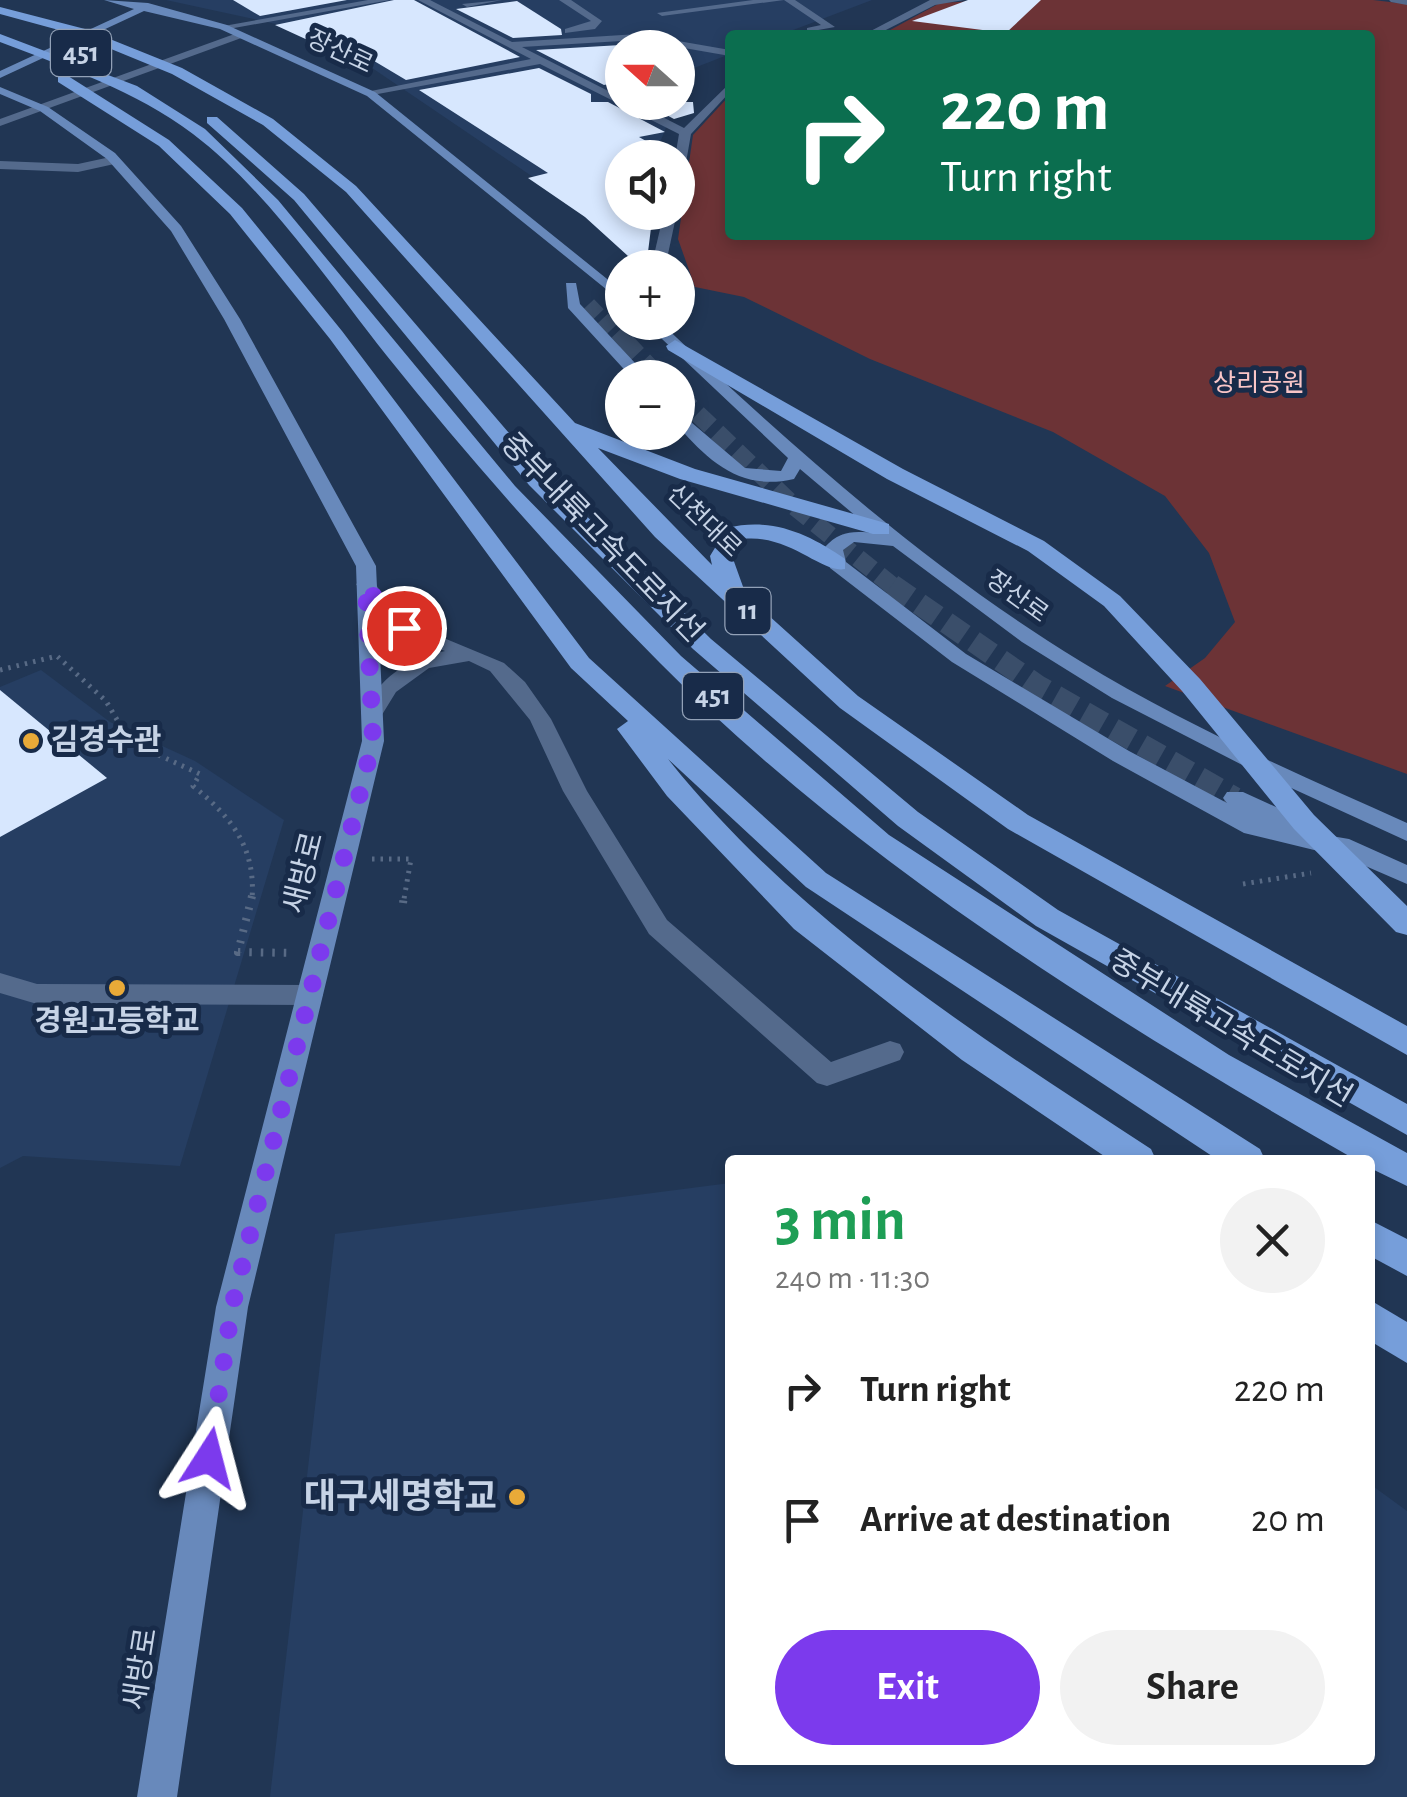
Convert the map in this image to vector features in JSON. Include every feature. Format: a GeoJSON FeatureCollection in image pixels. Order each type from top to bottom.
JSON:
{"type":"FeatureCollection","features":[{"type":"Feature","properties":{"kind":"highway","name":"신천대로"},"geometry":{"type":"LineString","coordinates":[[0,10],[177,71],[268,122],[351,189],[662,532],[849,702],[1018,822],[1407,1042]]}},
{"type":"Feature","properties":{"kind":"highway","name":"중부내륙고속도로지선"},"geometry":{"type":"LineString","coordinates":[[2,30],[216,122],[299,197],[537,480],[702,644],[908,819],[1047,918],[1407,1121]]}},
{"type":"Feature","properties":{"kind":"highway","name":"중부내륙고속도로지선"},"geometry":{"type":"LineString","coordinates":[[2,30],[52,40],[142,88],[200,132],[272,203],[506,491],[672,661],[879,842],[1217,1064],[1407,1171]]}},
{"type":"Feature","properties":{"kind":"highway"},"geometry":{"type":"LineString","coordinates":[[0,55],[59,77],[108,104],[164,143],[236,211],[336,335],[677,790],[804,921],[974,1051],[1130,1155]]}},
{"type":"Feature","properties":{"kind":"highway"},"geometry":{"type":"LineString","coordinates":[[675,346],[895,474],[1036,546],[1112,600],[1191,685],[1304,822],[1407,924]]}},
{"type":"Feature","properties":{"kind":"highway"},"geometry":{"type":"LineString","coordinates":[[552,415],[632,457],[824,508],[881,529]]}},
{"type":"Feature","properties":{"kind":"highway"},"geometry":{"type":"LineString","coordinates":[[656,464],[702,460],[704,446]]}},
{"type":"Feature","properties":{"kind":"highway"},"geometry":{"type":"LineString","coordinates":[[734,598],[721,556],[735,533],[759,530],[796,535],[837,564]]}},
{"type":"Feature","properties":{"kind":"highway"},"geometry":{"type":"LineString","coordinates":[[580,663],[816,880],[1238,1155]]}},
{"type":"Feature","properties":{"kind":"highway"},"geometry":{"type":"LineString","coordinates":[[1375,1239],[1407,1259]]}},
{"type":"Feature","properties":{"kind":"highway"},"geometry":{"type":"LineString","coordinates":[[1375,1322],[1407,1345]]}},
{"type":"Feature","properties":{"kind":"main road","name":"장산로"},"geometry":{"type":"LineString","coordinates":[[109,0],[223,28],[371,94],[605,284]]}},
{"type":"Feature","properties":{"kind":"main road"},"geometry":{"type":"LineString","coordinates":[[0,75],[162,0]]}},
{"type":"Feature","properties":{"kind":"main road","name":"새방로"},"geometry":{"type":"LineString","coordinates":[[0,90],[44,110],[115,160],[176,229],[232,319],[366,566],[373,741],[232,1307],[157,1797]]}},
{"type":"Feature","properties":{"kind":"main road","name":"장산로"},"geometry":{"type":"LineString","coordinates":[[517,213],[589,304]]}},
{"type":"Feature","properties":{"kind":"main road"},"geometry":{"type":"LineString","coordinates":[[571,286],[573,306],[624,360]]}},
{"type":"Feature","properties":{"kind":"main road","name":"장산로"},"geometry":{"type":"LineString","coordinates":[[669,340],[881,529],[1031,640],[1172,720],[1407,833]]}},
{"type":"Feature","properties":{"kind":"main road"},"geometry":{"type":"LineString","coordinates":[[695,436],[735,472],[774,478],[788,474],[797,458]]}},
{"type":"Feature","properties":{"kind":"main road"},"geometry":{"type":"LineString","coordinates":[[899,543],[874,536],[850,536],[833,548],[837,564],[960,658],[1121,756],[1252,827],[1353,851]]}},
{"type":"Feature","properties":{"kind":"main road"},"geometry":{"type":"LineString","coordinates":[[1235,798],[1407,875]]}},
{"type":"Feature","properties":{"kind":"street"},"geometry":{"type":"LineString","coordinates":[[223,28],[385,0]]}},
{"type":"Feature","properties":{"kind":"street"},"geometry":{"type":"LineString","coordinates":[[424,0],[605,93]]}},
{"type":"Feature","properties":{"kind":"street"},"geometry":{"type":"LineString","coordinates":[[463,2],[497,0]]}},
{"type":"Feature","properties":{"kind":"street"},"geometry":{"type":"LineString","coordinates":[[463,2],[514,35],[535,36],[596,24],[596,19],[564,0]]}},
{"type":"Feature","properties":{"kind":"street"},"geometry":{"type":"LineString","coordinates":[[662,13],[780,0]]}},
{"type":"Feature","properties":{"kind":"street"},"geometry":{"type":"LineString","coordinates":[[789,0],[830,27],[811,30]]}},
{"type":"Feature","properties":{"kind":"street"},"geometry":{"type":"LineString","coordinates":[[878,30],[934,2],[960,0]]}},
{"type":"Feature","properties":{"kind":"street"},"geometry":{"type":"LineString","coordinates":[[1394,0],[1407,2]]}},
{"type":"Feature","properties":{"kind":"street"},"geometry":{"type":"LineString","coordinates":[[0,123],[240,35]]}},
{"type":"Feature","properties":{"kind":"street"},"geometry":{"type":"LineString","coordinates":[[515,44],[638,37],[725,52]]}},
{"type":"Feature","properties":{"kind":"street"},"geometry":{"type":"LineString","coordinates":[[371,94],[539,61]]}},
{"type":"Feature","properties":{"kind":"street"},"geometry":{"type":"LineString","coordinates":[[684,140],[685,134],[725,91]]}},
{"type":"Feature","properties":{"kind":"street"},"geometry":{"type":"LineString","coordinates":[[658,120],[685,134]]}},
{"type":"Feature","properties":{"kind":"street"},"geometry":{"type":"LineString","coordinates":[[0,165],[78,168],[115,160]]}},
{"type":"Feature","properties":{"kind":"street"},"geometry":{"type":"LineString","coordinates":[[366,584],[385,615],[404,628],[475,656],[496,667],[517,687],[540,718],[575,791],[658,927],[828,1076],[890,1052]]}},
{"type":"Feature","properties":{"kind":"street"},"geometry":{"type":"LineString","coordinates":[[372,713],[396,678],[417,664],[436,656],[475,656]]}},
{"type":"Feature","properties":{"kind":"street"},"geometry":{"type":"LineString","coordinates":[[0,984],[37,994],[310,995]]}},
{"type":"Feature","properties":{"kind":"path"},"geometry":{"type":"LineString","coordinates":[[0,670],[56,656],[77,671],[112,710],[123,736],[144,749],[184,762],[200,774],[193,786],[218,804],[237,829],[257,873],[250,920],[238,952],[320,953]]}},
{"type":"Feature","properties":{"kind":"path"},"geometry":{"type":"LineString","coordinates":[[1242,884],[1311,873]]}},
{"type":"Feature","properties":{"kind":"shaded area"},"geometry":{"type":"Polygon","coordinates":[[[166,0],[872,0],[793,30],[725,30],[725,56],[695,68],[695,30],[605,30],[605,120],[669,120],[661,140],[605,140],[605,226],[322,34],[166,0]]]}},
{"type":"Feature","properties":{"kind":"shaded area","name":"경원고등학교"},"geometry":{"type":"Polygon","coordinates":[[[41,670],[110,722],[195,761],[284,820],[180,1166],[23,1156],[0,1168],[0,687],[41,670]]]}},
{"type":"Feature","properties":{"kind":"shaded area","name":"대구세명학교"},"geometry":{"type":"Polygon","coordinates":[[[725,1184],[725,1765],[1375,1765],[1375,1488],[1407,1511],[1407,1797],[270,1797],[335,1234],[725,1184]]]}},
{"type":"Feature","properties":{"kind":"green space","name":"상리공원"},"geometry":{"type":"Polygon","coordinates":[[[992,0],[1373,0],[1407,4],[1407,774],[1165,686],[1205,658],[1235,622],[1209,553],[1165,496],[1053,432],[870,359],[744,297],[695,287],[695,250],[682,250],[678,239],[679,230],[695,230],[693,135],[725,100],[725,240],[1375,240],[1375,30],[890,30],[940,3],[992,0]]]}},
{"type":"Feature","properties":{"kind":"building"},"geometry":{"type":"Polygon","coordinates":[[[233,0],[347,0],[260,16],[233,0]]]}},
{"type":"Feature","properties":{"kind":"building"},"geometry":{"type":"Polygon","coordinates":[[[394,0],[414,0],[520,57],[406,80],[354,49],[336,53],[275,25],[394,0]]]}},
{"type":"Feature","properties":{"kind":"building"},"geometry":{"type":"Polygon","coordinates":[[[968,0],[1041,0],[1009,30],[912,21],[968,0]]]}},
{"type":"Feature","properties":{"kind":"building"},"geometry":{"type":"Polygon","coordinates":[[[517,1],[561,29],[562,35],[513,38],[456,9],[517,1]]]}},
{"type":"Feature","properties":{"kind":"building"},"geometry":{"type":"Polygon","coordinates":[[[605,46],[605,85],[604,85],[536,50],[605,46]]]}},
{"type":"Feature","properties":{"kind":"building"},"geometry":{"type":"Polygon","coordinates":[[[539,68],[591,94],[591,102],[605,102],[605,120],[642,120],[665,132],[639,137],[644,140],[605,140],[605,230],[651,230],[648,250],[621,250],[585,217],[528,178],[548,173],[419,90],[539,68]]]}},
{"type":"Feature","properties":{"kind":"building","name":"김경수관"},"geometry":{"type":"Polygon","coordinates":[[[0,690],[107,778],[0,837],[0,690]]]}},
{"type":"Feature","properties":{"kind":"tunnel"},"geometry":{"type":"LineString","coordinates":[[589,304],[627,344]]}},
{"type":"Feature","properties":{"kind":"tunnel"},"geometry":{"type":"LineString","coordinates":[[625,341],[643,360]]}},
{"type":"Feature","properties":{"kind":"tunnel"},"geometry":{"type":"LineString","coordinates":[[695,411],[795,507],[895,588]]}},
{"type":"Feature","properties":{"kind":"tunnel"},"geometry":{"type":"LineString","coordinates":[[892,585],[1038,686],[1235,798]]}},
{"type":"Feature","properties":{"kind":"place","name":"김경수관"},"geometry":{"type":"Point","coordinates":[31,741]}},
{"type":"Feature","properties":{"kind":"place","name":"경원고등학교"},"geometry":{"type":"Point","coordinates":[117,988]}},
{"type":"Feature","properties":{"kind":"place","name":"대구세명학교"},"geometry":{"type":"Point","coordinates":[517,1497]}},
{"type":"Feature","properties":{"kind":"route"},"geometry":{"type":"LineString","coordinates":[[209,1458],[232,1307],[373,741],[366,584],[385,615],[404,628]]}}]}
